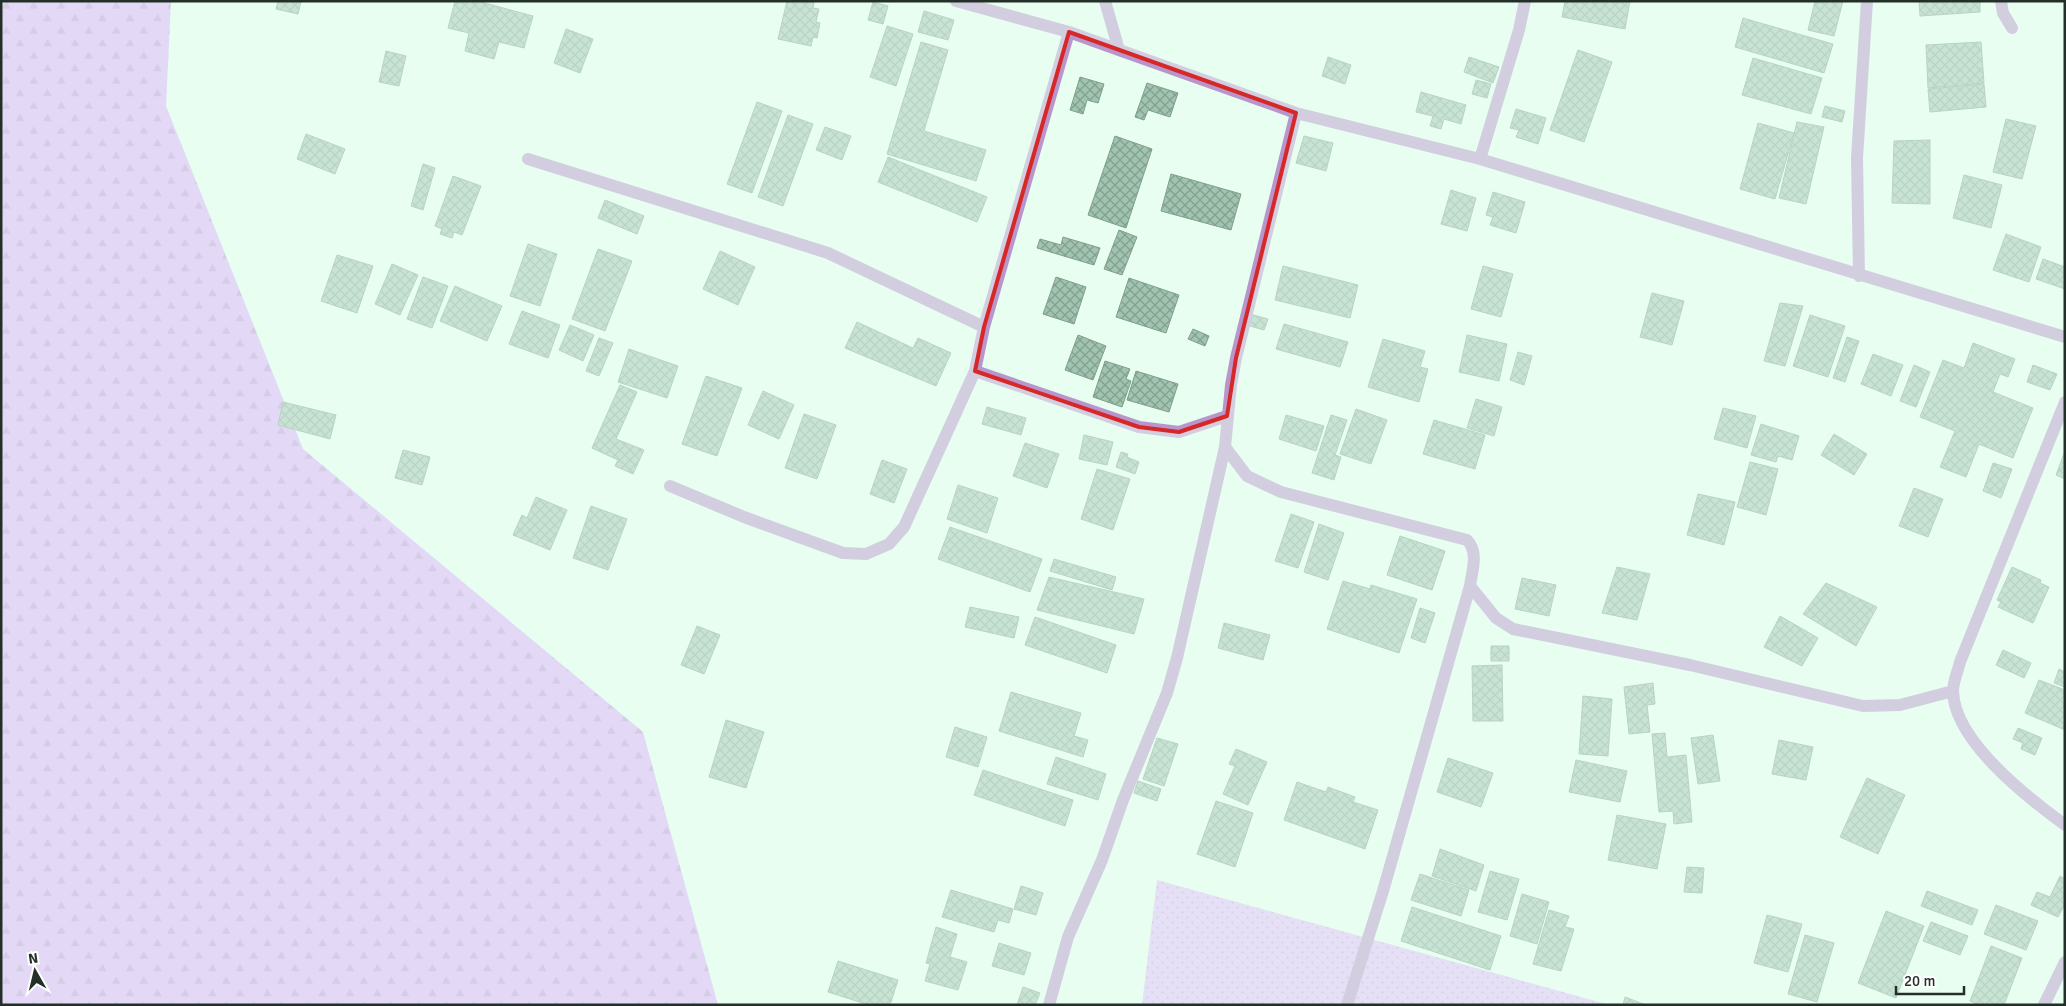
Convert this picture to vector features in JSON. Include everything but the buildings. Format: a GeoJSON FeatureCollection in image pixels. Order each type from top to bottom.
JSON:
{"type":"FeatureCollection","features":[{"type":"Feature","properties":{"kind":"street"},"geometry":{"type":"LineString","coordinates":[[956,1],[1070,32],[1296,113],[1480,159],[1859,276],[2065,337]]}},
{"type":"Feature","properties":{"kind":"street"},"geometry":{"type":"LineString","coordinates":[[1105,1],[1118,50]]}},
{"type":"Feature","properties":{"kind":"street"},"geometry":{"type":"LineString","coordinates":[[1480,159],[1519,30],[1525,1]]}},
{"type":"Feature","properties":{"kind":"street"},"geometry":{"type":"LineString","coordinates":[[1859,276],[1857,158],[1867,1]]}},
{"type":"Feature","properties":{"kind":"street"},"geometry":{"type":"LineString","coordinates":[[2001,1],[2003,13],[2012,28]]}},
{"type":"Feature","properties":{"kind":"street"},"geometry":{"type":"LineString","coordinates":[[670,486],[744,517],[843,553],[866,554],[889,544],[904,527],[975,371],[984,327],[1070,32]]}},
{"type":"Feature","properties":{"kind":"street"},"geometry":{"type":"LineString","coordinates":[[1049,1005],[1068,937],[1102,860],[1123,800],[1167,693],[1178,658],[1225,447],[1227,416],[1236,358],[1296,113]]}},
{"type":"Feature","properties":{"kind":"street"},"geometry":{"type":"LineString","coordinates":[[528,159],[828,253],[984,327]]}},
{"type":"Feature","properties":{"kind":"street"},"geometry":{"type":"LineString","coordinates":[[975,371],[1139,427],[1179,432],[1227,416]]}},
{"type":"Feature","properties":{"kind":"street"},"geometry":{"type":"LineString","coordinates":[[2065,402],[1960,662],[1953,691],[1957,710],[1965,731],[1991,764],[2065,825]]}},
{"type":"Feature","properties":{"kind":"street"},"geometry":{"type":"LineString","coordinates":[[1225,447],[1247,476],[1281,492],[1468,540],[1474,552],[1470,586],[1383,891],[1347,1005]]}},
{"type":"Feature","properties":{"kind":"street"},"geometry":{"type":"LineString","coordinates":[[1470,586],[1496,618],[1513,629],[1690,665],[1863,706],[1900,705],[1953,691]]}},
{"type":"Feature","properties":{"kind":"street"},"geometry":{"type":"LineString","coordinates":[[2044,1005],[2065,962]]}},
{"type":"Feature","properties":{"kind":"highlighted area"},"geometry":{"type":"Polygon","coordinates":[[[1069,32],[1296,113],[1236,358],[1227,416],[1179,432],[1139,427],[975,371],[984,327],[1069,32]]]}},
{"type":"Feature","properties":{"kind":"shaded area"},"geometry":{"type":"Polygon","coordinates":[[[1157,880],[1610,1005],[1142,1005],[1157,880]]]}},
{"type":"Feature","properties":{"kind":"green space"},"geometry":{"type":"Polygon","coordinates":[[[1,1],[171,1],[166,106],[303,449],[643,732],[718,1005],[1,1005],[1,1]]]}}]}
